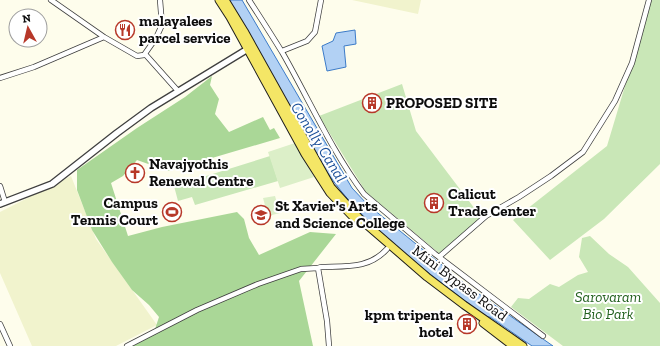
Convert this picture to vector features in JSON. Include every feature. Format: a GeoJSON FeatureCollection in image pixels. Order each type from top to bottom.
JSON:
{"type":"FeatureCollection","features":[{"type":"Feature","properties":{"kind":"main road","name":"Mini Bypass Road"},"geometry":{"type":"LineString","coordinates":[[219,0],[250,48],[331,187],[360,218],[427,277],[523,346]]}},
{"type":"Feature","properties":{"kind":"main road","name":"Mini Bypass Road"},"geometry":{"type":"LineString","coordinates":[[225,0],[305,154],[330,193],[361,226],[388,249],[513,346]]}},
{"type":"Feature","properties":{"kind":"street"},"geometry":{"type":"LineString","coordinates":[[52,0],[104,37],[137,56],[145,54],[156,38],[162,25],[160,0]]}},
{"type":"Feature","properties":{"kind":"street"},"geometry":{"type":"LineString","coordinates":[[249,0],[282,52],[317,117],[364,194],[439,257],[543,336]]}},
{"type":"Feature","properties":{"kind":"street"},"geometry":{"type":"LineString","coordinates":[[282,52],[307,41],[315,32],[321,0]]}},
{"type":"Feature","properties":{"kind":"street"},"geometry":{"type":"LineString","coordinates":[[439,257],[486,216],[551,176],[583,152],[615,101],[632,63],[649,0]]}},
{"type":"Feature","properties":{"kind":"street"},"geometry":{"type":"LineString","coordinates":[[0,77],[34,67],[104,37]]}},
{"type":"Feature","properties":{"kind":"street"},"geometry":{"type":"LineString","coordinates":[[0,186],[2,203],[52,184],[116,132],[178,91],[250,48]]}},
{"type":"Feature","properties":{"kind":"street"},"geometry":{"type":"LineString","coordinates":[[145,54],[178,91]]}},
{"type":"Feature","properties":{"kind":"street"},"geometry":{"type":"LineString","coordinates":[[127,346],[197,310],[258,284],[301,269],[369,263],[380,257],[388,249]]}},
{"type":"Feature","properties":{"kind":"street"},"geometry":{"type":"LineString","coordinates":[[318,268],[327,322],[329,346]]}},
{"type":"Feature","properties":{"kind":"street"},"geometry":{"type":"LineString","coordinates":[[0,324],[2,332],[10,346]]}},
{"type":"Feature","properties":{"kind":"green space"},"geometry":{"type":"Polygon","coordinates":[[[352,0],[421,0],[418,14],[352,0]]]}},
{"type":"Feature","properties":{"kind":"green space"},"geometry":{"type":"Polygon","coordinates":[[[649,0],[660,0],[660,164],[604,219],[550,260],[513,220],[607,146],[643,26],[649,0]]]}},
{"type":"Feature","properties":{"kind":"green space"},"geometry":{"type":"Polygon","coordinates":[[[212,76],[210,85],[219,99],[215,114],[229,132],[263,117],[270,130],[274,128],[280,138],[168,171],[137,160],[123,176],[111,183],[128,236],[162,227],[237,212],[244,219],[249,238],[259,255],[310,232],[336,234],[299,281],[313,346],[127,346],[154,332],[159,317],[149,305],[132,290],[92,230],[77,190],[77,170],[185,97],[212,76]]]}},
{"type":"Feature","properties":{"kind":"green space"},"geometry":{"type":"Polygon","coordinates":[[[402,84],[416,131],[481,217],[440,254],[366,192],[319,116],[402,84]]]}},
{"type":"Feature","properties":{"kind":"green space"},"geometry":{"type":"Polygon","coordinates":[[[295,143],[314,177],[280,188],[268,152],[295,143]]]}},
{"type":"Feature","properties":{"kind":"green space"},"geometry":{"type":"Polygon","coordinates":[[[270,156],[278,181],[195,205],[192,197],[178,201],[174,186],[270,156]]]}},
{"type":"Feature","properties":{"kind":"green space"},"geometry":{"type":"Polygon","coordinates":[[[71,176],[96,239],[157,325],[116,346],[32,346],[0,273],[0,212],[71,176]]]}},
{"type":"Feature","properties":{"kind":"green space"},"geometry":{"type":"Polygon","coordinates":[[[275,196],[280,213],[268,216],[263,198],[275,196]]]}},
{"type":"Feature","properties":{"kind":"green space","name":"Sarovaram Bio Park"},"geometry":{"type":"Polygon","coordinates":[[[590,236],[609,254],[628,267],[660,303],[660,346],[563,346],[511,307],[518,298],[529,299],[550,284],[559,287],[578,275],[588,272],[579,257],[582,238],[590,236]]]}},
{"type":"Feature","properties":{"kind":"water","name":"Conolly Canal"},"geometry":{"type":"Polygon","coordinates":[[[229,0],[242,0],[352,188],[368,205],[469,287],[553,346],[532,346],[490,317],[486,317],[399,249],[359,212],[325,169],[229,0]]]}},
{"type":"Feature","properties":{"kind":"water"},"geometry":{"type":"Polygon","coordinates":[[[355,30],[356,44],[344,46],[346,67],[327,71],[322,46],[333,41],[336,33],[355,30]]]}},
{"type":"Feature","properties":{"kind":"place","name":"malayalees parcel service"},"geometry":{"type":"Point","coordinates":[125,30]}},
{"type":"Feature","properties":{"kind":"place","name":"PROPOSED SITE"},"geometry":{"type":"Point","coordinates":[372,103]}},
{"type":"Feature","properties":{"kind":"place","name":"Navajyothis Renewal Centre"},"geometry":{"type":"Point","coordinates":[135,173]}},
{"type":"Feature","properties":{"kind":"place","name":"Calicut Trade Center"},"geometry":{"type":"Point","coordinates":[434,203]}},
{"type":"Feature","properties":{"kind":"place","name":"Campus Tennis Court"},"geometry":{"type":"Point","coordinates":[172,212]}},
{"type":"Feature","properties":{"kind":"place","name":"St Xavier's Arts and Science College"},"geometry":{"type":"Point","coordinates":[261,215]}},
{"type":"Feature","properties":{"kind":"place","name":"kpm tripenta hotel"},"geometry":{"type":"Point","coordinates":[467,324]}}]}
